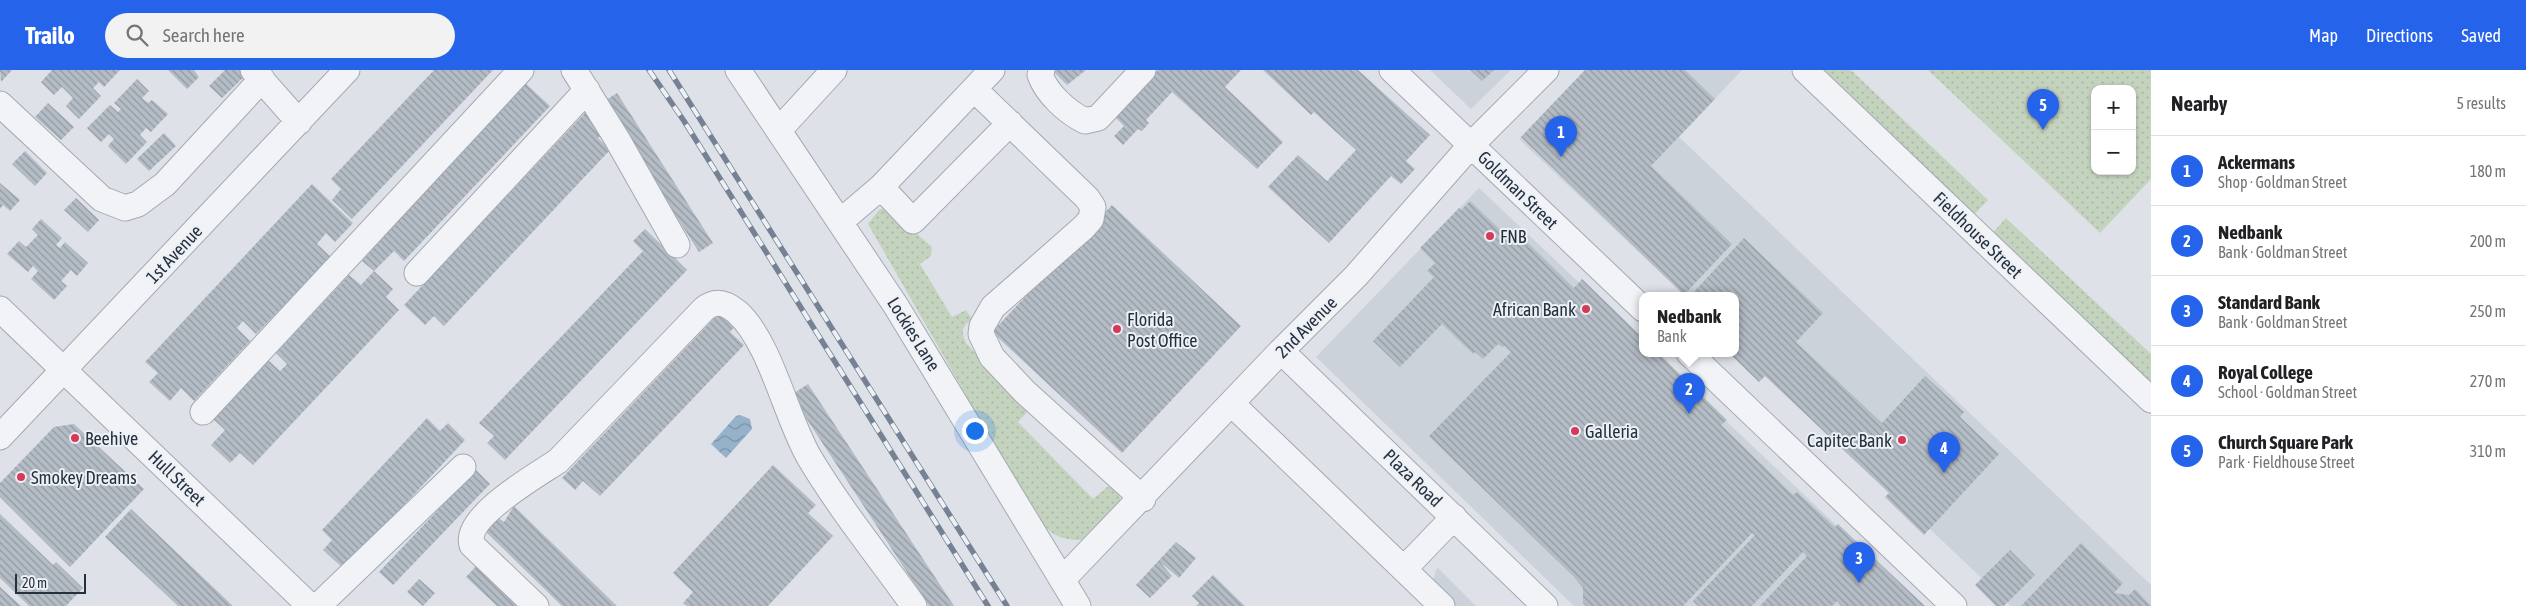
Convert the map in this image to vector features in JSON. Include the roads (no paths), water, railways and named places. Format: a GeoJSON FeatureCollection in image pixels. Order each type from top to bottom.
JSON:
{"type":"FeatureCollection","features":[{"type":"Feature","properties":{"kind":"street","name":"1st Avenue"},"geometry":{"type":"LineString","coordinates":[[0,437],[347,70]]}},
{"type":"Feature","properties":{"kind":"street"},"geometry":{"type":"LineString","coordinates":[[203,412],[521,70]]}},
{"type":"Feature","properties":{"kind":"street","name":"Lockies Lane"},"geometry":{"type":"LineString","coordinates":[[738,70],[841,221],[932,364],[1078,606]]}},
{"type":"Feature","properties":{"kind":"street"},"geometry":{"type":"LineString","coordinates":[[779,130],[834,70]]}},
{"type":"Feature","properties":{"kind":"street"},"geometry":{"type":"LineString","coordinates":[[841,221],[881,187],[992,70]]}},
{"type":"Feature","properties":{"kind":"street"},"geometry":{"type":"LineString","coordinates":[[1042,70],[1040,75],[1044,86],[1074,116],[1085,121],[1098,118],[1143,70]]}},
{"type":"Feature","properties":{"kind":"street","name":"Goldman Street"},"geometry":{"type":"LineString","coordinates":[[1392,70],[1639,305]]}},
{"type":"Feature","properties":{"kind":"street","name":"2nd Avenue"},"geometry":{"type":"LineString","coordinates":[[1062,580],[1356,276],[1471,145],[1546,70]]}},
{"type":"Feature","properties":{"kind":"street","name":"Fieldhouse Street"},"geometry":{"type":"LineString","coordinates":[[1804,70],[2151,400]]}},
{"type":"Feature","properties":{"kind":"street"},"geometry":{"type":"LineString","coordinates":[[0,104],[102,198],[125,208],[138,204],[165,184],[257,75],[299,122]]}},
{"type":"Feature","properties":{"kind":"street"},"geometry":{"type":"LineString","coordinates":[[417,273],[580,80],[677,244]]}},
{"type":"Feature","properties":{"kind":"street"},"geometry":{"type":"LineString","coordinates":[[974,89],[1087,198],[1093,207],[1091,219],[993,307],[982,326],[981,334],[992,357],[1025,392],[1142,498]]}},
{"type":"Feature","properties":{"kind":"street"},"geometry":{"type":"LineString","coordinates":[[881,187],[913,221],[1010,123]]}},
{"type":"Feature","properties":{"kind":"street"},"geometry":{"type":"LineString","coordinates":[[536,606],[472,545],[470,539],[476,525],[529,479],[558,461],[704,309],[712,303],[718,302],[737,312],[745,322],[764,352],[810,457],[914,606]]}},
{"type":"Feature","properties":{"kind":"street","name":"Hull Street"},"geometry":{"type":"LineString","coordinates":[[0,309],[310,606]]}},
{"type":"Feature","properties":{"kind":"street","name":"Plaza Road"},"geometry":{"type":"LineString","coordinates":[[1282,351],[1545,606]]}},
{"type":"Feature","properties":{"kind":"street"},"geometry":{"type":"LineString","coordinates":[[1692,357],[1954,606]]}},
{"type":"Feature","properties":{"kind":"street"},"geometry":{"type":"LineString","coordinates":[[1232,404],[1442,606]]}},
{"type":"Feature","properties":{"kind":"street"},"geometry":{"type":"LineString","coordinates":[[318,606],[464,466]]}},
{"type":"Feature","properties":{"kind":"street"},"geometry":{"type":"LineString","coordinates":[[1404,569],[1454,518]]}},
{"type":"Feature","properties":{"kind":"water"},"geometry":{"type":"Polygon","coordinates":[[[740,415],[750,419],[752,429],[726,458],[711,444],[736,416],[740,415]]]}},
{"type":"Feature","properties":{"kind":"railway"},"geometry":{"type":"LineString","coordinates":[[649,70],[684,121],[988,606]]}},
{"type":"Feature","properties":{"kind":"railway"},"geometry":{"type":"LineString","coordinates":[[669,70],[1007,606]]}},
{"type":"Feature","properties":{"kind":"place","name":"Church Square Park"},"geometry":{"type":"Point","coordinates":[2043,130]}},
{"type":"Feature","properties":{"kind":"place","name":"Ackermans"},"geometry":{"type":"Point","coordinates":[1561,157]}},
{"type":"Feature","properties":{"kind":"place","name":"FNB"},"geometry":{"type":"Point","coordinates":[1490,236]}},
{"type":"Feature","properties":{"kind":"place","name":"African Bank"},"geometry":{"type":"Point","coordinates":[1586,309]}},
{"type":"Feature","properties":{"kind":"place","name":"Florida Post Office"},"geometry":{"type":"Point","coordinates":[1117,329]}},
{"type":"Feature","properties":{"kind":"place","name":"Nedbank"},"geometry":{"type":"Point","coordinates":[1689,414]}},
{"type":"Feature","properties":{"kind":"place","name":"Galleria"},"geometry":{"type":"Point","coordinates":[1575,431]}},
{"type":"Feature","properties":{"kind":"place","name":"Beehive"},"geometry":{"type":"Point","coordinates":[75,438]}},
{"type":"Feature","properties":{"kind":"place","name":"Capitec Bank"},"geometry":{"type":"Point","coordinates":[1902,440]}},
{"type":"Feature","properties":{"kind":"place","name":"Royal College"},"geometry":{"type":"Point","coordinates":[1944,473]}},
{"type":"Feature","properties":{"kind":"place","name":"Smokey Dreams"},"geometry":{"type":"Point","coordinates":[21,477]}},
{"type":"Feature","properties":{"kind":"place","name":"Standard Bank"},"geometry":{"type":"Point","coordinates":[1859,583]}}]}
